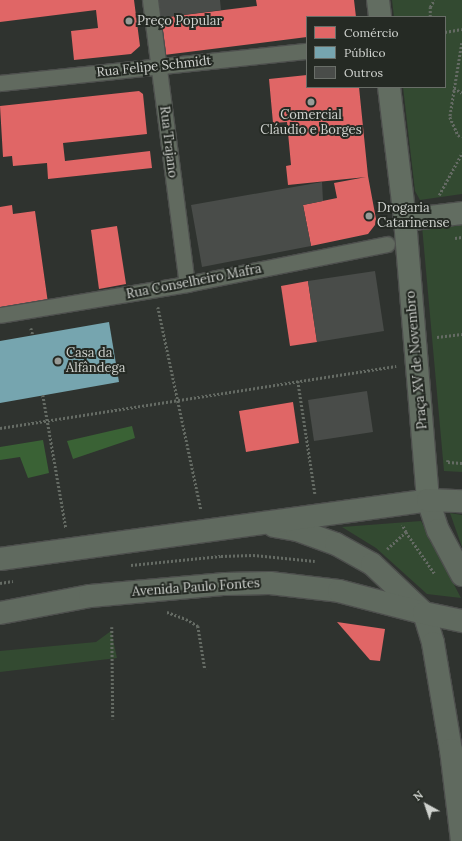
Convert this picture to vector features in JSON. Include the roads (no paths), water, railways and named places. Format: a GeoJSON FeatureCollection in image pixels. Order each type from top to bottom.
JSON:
{"type":"FeatureCollection","features":[{"type":"Feature","properties":{"kind":"main road"},"geometry":{"type":"LineString","coordinates":[[378,0],[380,16]]}},
{"type":"Feature","properties":{"kind":"main road","name":"Praça XV de Novembro"},"geometry":{"type":"LineString","coordinates":[[389,88],[416,218],[428,500]]}},
{"type":"Feature","properties":{"kind":"main road"},"geometry":{"type":"LineString","coordinates":[[416,218],[462,213]]}},
{"type":"Feature","properties":{"kind":"main road"},"geometry":{"type":"LineString","coordinates":[[0,559],[428,500],[462,501]]}},
{"type":"Feature","properties":{"kind":"main road"},"geometry":{"type":"LineString","coordinates":[[428,500],[438,530],[462,575]]}},
{"type":"Feature","properties":{"kind":"main road"},"geometry":{"type":"LineString","coordinates":[[255,523],[297,530],[336,544],[372,564],[424,613],[433,643],[452,750],[462,841]]}},
{"type":"Feature","properties":{"kind":"main road","name":"Avenida Paulo Fontes"},"geometry":{"type":"LineString","coordinates":[[0,612],[90,596],[225,584],[270,583],[351,593],[424,613],[462,621]]}},
{"type":"Feature","properties":{"kind":"street","name":"Rua Trajano"},"geometry":{"type":"LineString","coordinates":[[150,0],[187,284]]}},
{"type":"Feature","properties":{"kind":"street","name":"Rua Felipe Schmidt"},"geometry":{"type":"LineString","coordinates":[[0,83],[306,51]]}},
{"type":"Feature","properties":{"kind":"street","name":"Rua Conselheiro Mafra"},"geometry":{"type":"LineString","coordinates":[[0,315],[155,290],[387,244]]}},
{"type":"Feature","properties":{"kind":"place","name":"Preço Popular"},"geometry":{"type":"Point","coordinates":[129,21]}},
{"type":"Feature","properties":{"kind":"place","name":"Comercial Cláudio e Borges"},"geometry":{"type":"Point","coordinates":[311,102]}},
{"type":"Feature","properties":{"kind":"place","name":"Drogaria Catarinense"},"geometry":{"type":"Point","coordinates":[369,216]}},
{"type":"Feature","properties":{"kind":"place","name":"Casa da Alfândega"},"geometry":{"type":"Point","coordinates":[58,361]}}]}
